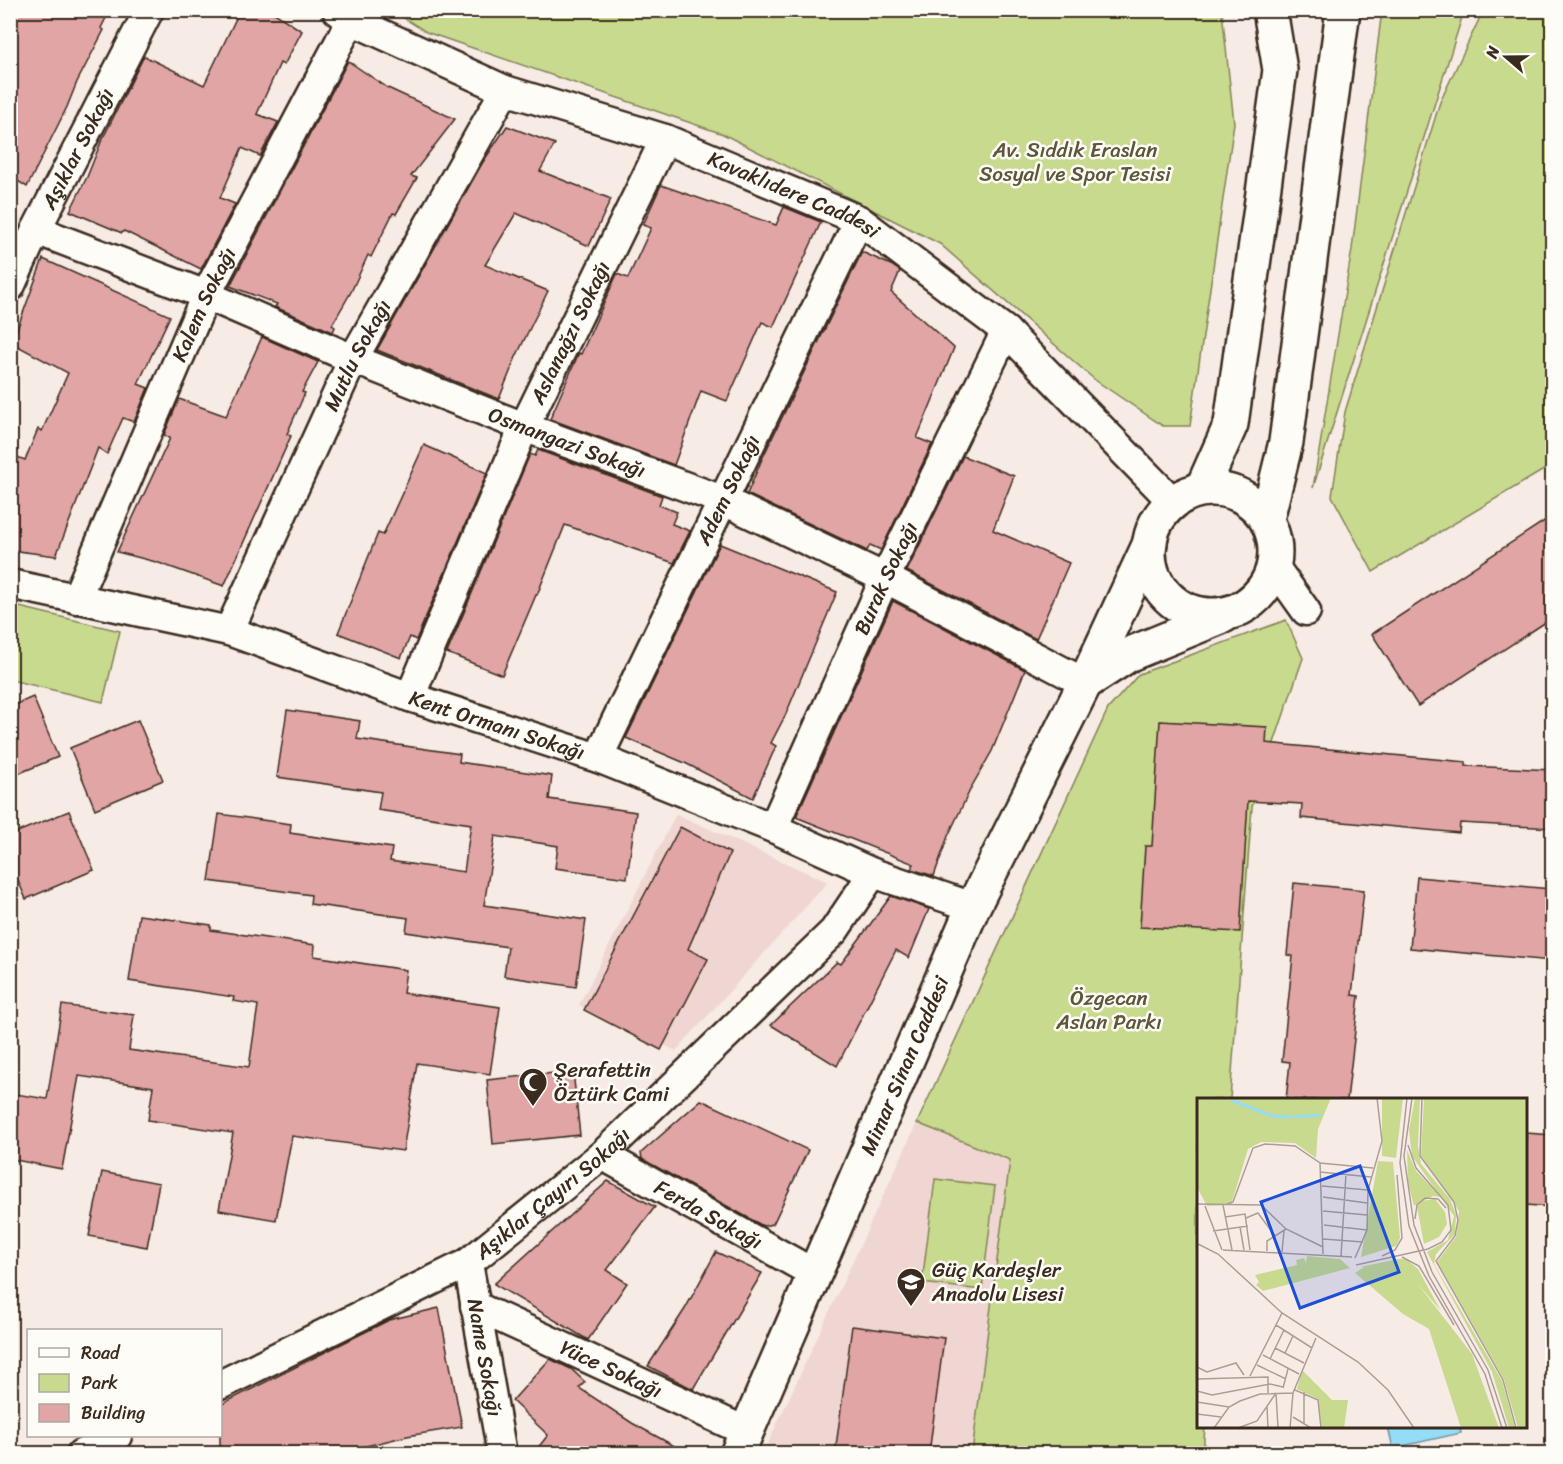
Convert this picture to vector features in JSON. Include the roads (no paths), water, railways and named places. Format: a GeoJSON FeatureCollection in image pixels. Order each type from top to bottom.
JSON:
{"type":"FeatureCollection","features":[{"type":"Feature","properties":{"kind":"main road"},"geometry":{"type":"LineString","coordinates":[[1270,10],[1280,70]]}},
{"type":"Feature","properties":{"kind":"main road"},"geometry":{"type":"LineString","coordinates":[[1188,495],[1231,424],[1280,70],[1292,10]]}},
{"type":"Feature","properties":{"kind":"main road"},"geometry":{"type":"LineString","coordinates":[[1267,519],[1286,442],[1343,10]]}},
{"type":"Feature","properties":{"kind":"main road"},"geometry":{"type":"LineString","coordinates":[[1326,140],[1348,10]]}},
{"type":"Feature","properties":{"kind":"main road"},"geometry":{"type":"LineString","coordinates":[[1085,683],[1130,654],[1233,612],[1251,602],[1265,586],[1274,566],[1276,550],[1267,519],[1253,503],[1238,494],[1220,489],[1188,495],[1162,513],[1154,527],[1150,543],[1150,561],[1155,579],[1165,594],[1179,606],[1196,613],[1214,615],[1233,612]]}},
{"type":"Feature","properties":{"kind":"main road","name":"Mimar Sinan Caddesi"},"geometry":{"type":"LineString","coordinates":[[742,1443],[973,907],[1085,683],[1150,543]]}},
{"type":"Feature","properties":{"kind":"street","name":"Aşıklar Sokağı"},"geometry":{"type":"LineString","coordinates":[[10,287],[36,230],[148,10]]}},
{"type":"Feature","properties":{"kind":"street","name":"Kavaklıdere Caddesi"},"geometry":{"type":"LineString","coordinates":[[344,15],[505,90],[665,139],[859,220],[1006,331],[1188,495]]}},
{"type":"Feature","properties":{"kind":"street","name":"Kalem Sokağı"},"geometry":{"type":"LineString","coordinates":[[76,599],[206,295],[344,15]]}},
{"type":"Feature","properties":{"kind":"street","name":"Mutlu Sokağı"},"geometry":{"type":"LineString","coordinates":[[229,631],[353,359],[505,90]]}},
{"type":"Feature","properties":{"kind":"street","name":"Aslanağzı Sokağı"},"geometry":{"type":"LineString","coordinates":[[410,697],[524,427],[665,139]]}},
{"type":"Feature","properties":{"kind":"street","name":"Adem Sokağı"},"geometry":{"type":"LineString","coordinates":[[598,758],[859,220]]}},
{"type":"Feature","properties":{"kind":"street","name":"Osmangazi Sokağı"},"geometry":{"type":"LineString","coordinates":[[36,230],[206,295],[353,359],[524,427],[722,500],[885,578],[1085,683]]}},
{"type":"Feature","properties":{"kind":"street","name":"Burak Sokağı"},"geometry":{"type":"LineString","coordinates":[[773,828],[885,578],[1006,331]]}},
{"type":"Feature","properties":{"kind":"street"},"geometry":{"type":"LineString","coordinates":[[1274,566],[1306,611]]}},
{"type":"Feature","properties":{"kind":"street","name":"Kent Ormanı Sokağı"},"geometry":{"type":"LineString","coordinates":[[10,584],[229,631],[410,697],[598,758],[773,828],[873,873],[973,907]]}},
{"type":"Feature","properties":{"kind":"street","name":"Aşıklar Çayırı Sokağı"},"geometry":{"type":"LineString","coordinates":[[222,1384],[468,1263],[602,1155],[834,931],[873,873]]}},
{"type":"Feature","properties":{"kind":"street","name":"Ferda Sokağı"},"geometry":{"type":"LineString","coordinates":[[602,1155],[815,1274]]}},
{"type":"Feature","properties":{"kind":"street","name":"Name Sokağı"},"geometry":{"type":"LineString","coordinates":[[468,1263],[495,1452]]}},
{"type":"Feature","properties":{"kind":"street","name":"Yüce Sokağı"},"geometry":{"type":"LineString","coordinates":[[475,1306],[742,1443]]}},
{"type":"Feature","properties":{"kind":"street"},"geometry":{"type":"LineString","coordinates":[[81,1454],[115,1437]]}},
{"type":"Feature","properties":{"kind":"water"},"geometry":{"type":"Polygon","coordinates":[[[1388,1428],[1460,1428],[1461,1433],[1393,1448],[1388,1428]]]}},
{"type":"Feature","properties":{"kind":"place","name":"Şerafettin Öztürk Cami"},"geometry":{"type":"Point","coordinates":[533,1108]}},
{"type":"Feature","properties":{"kind":"place","name":"Güç Kardeşler Anadolu Lisesi"},"geometry":{"type":"Point","coordinates":[911,1308]}},
{"type":"Feature","properties":{"kind":"park label","name":"Av. Sıddık Eraslan Sosyal ve Spor Tesisi"},"geometry":{"type":"Point","coordinates":[1075,162]}},
{"type":"Feature","properties":{"kind":"park label","name":"Özgecan Aslan Parkı"},"geometry":{"type":"Point","coordinates":[1109,1010]}}]}
